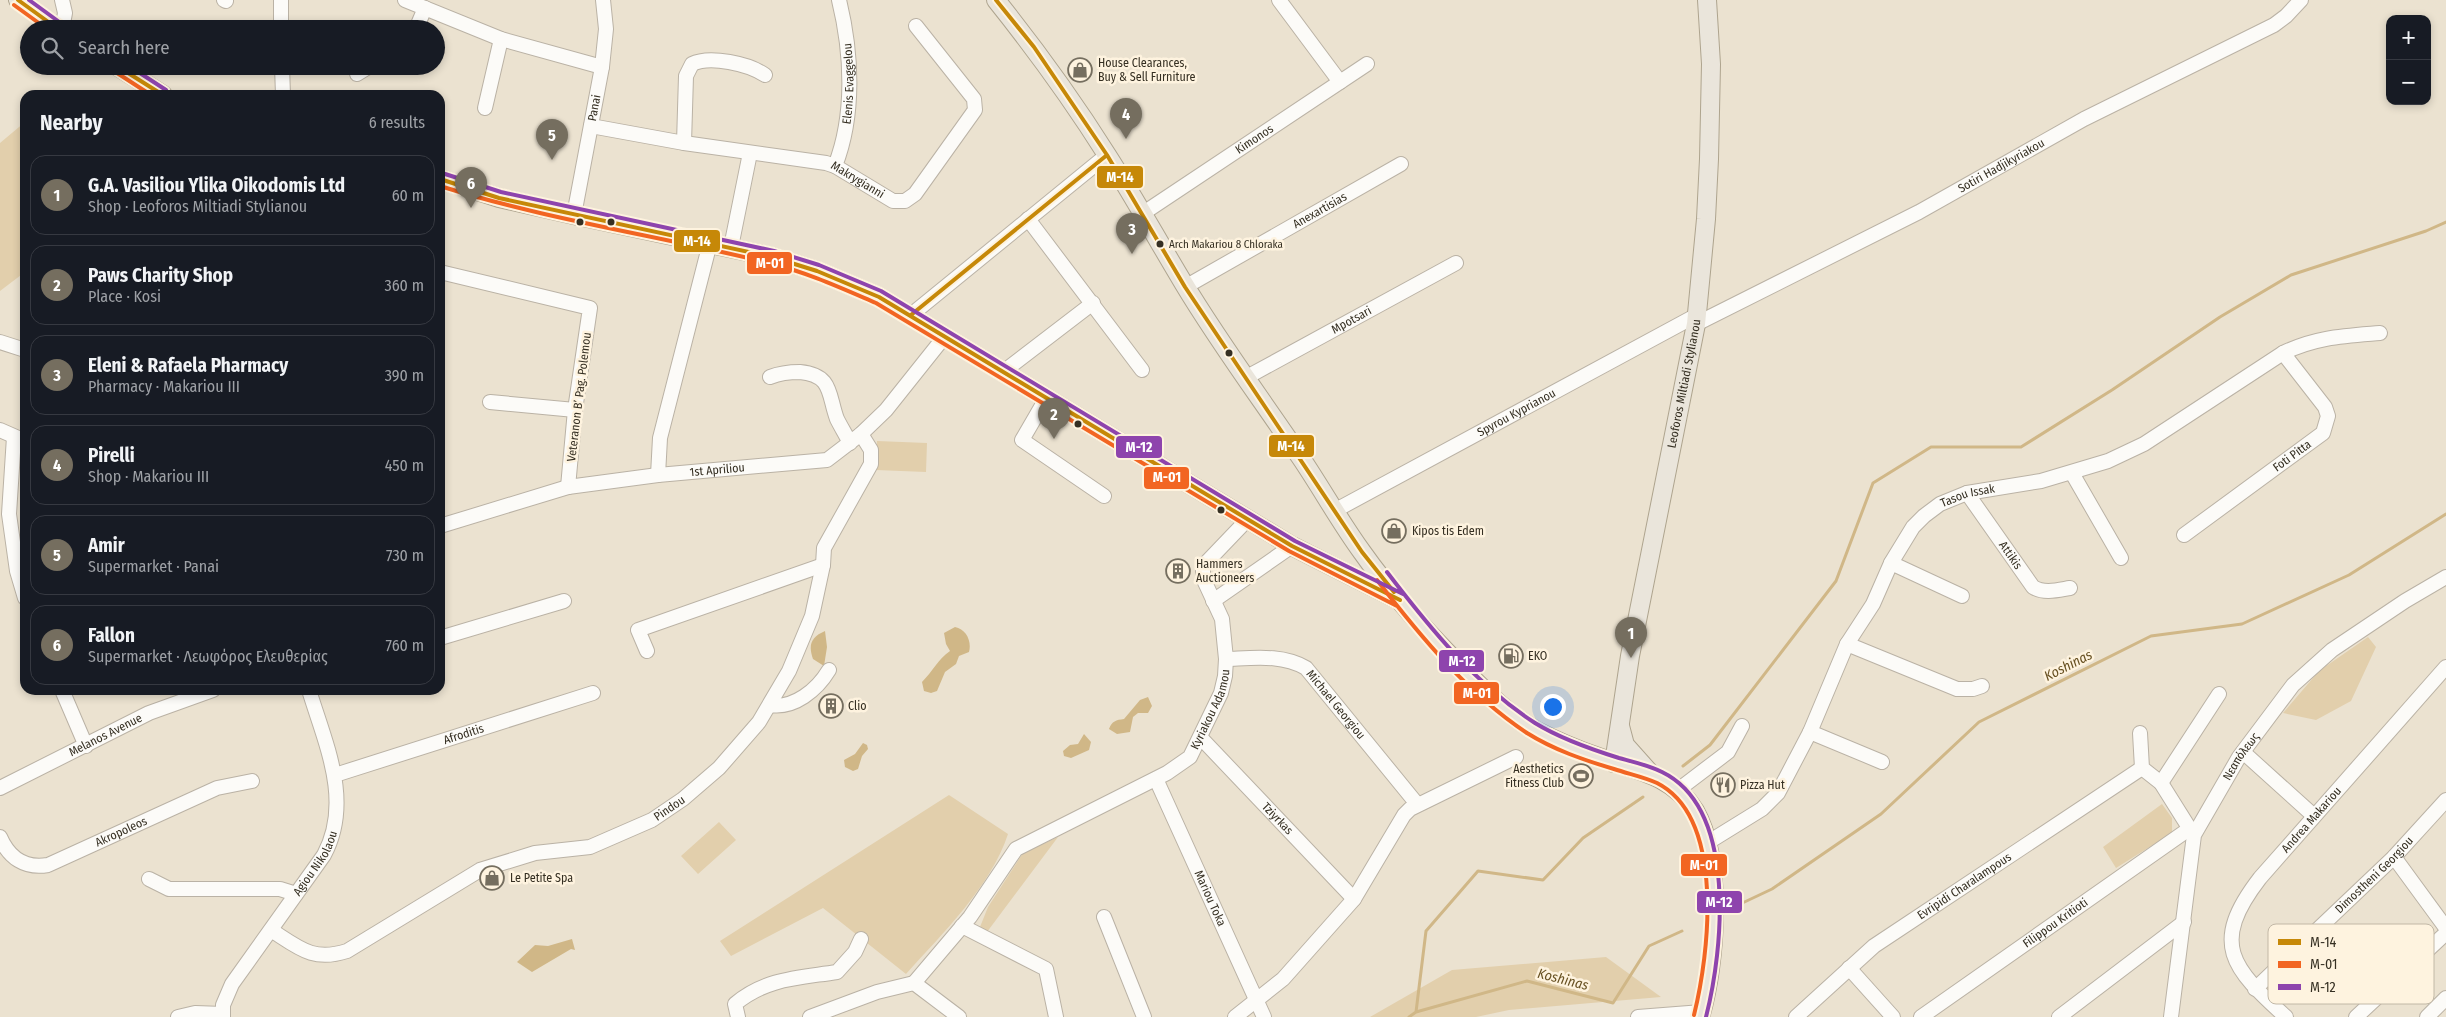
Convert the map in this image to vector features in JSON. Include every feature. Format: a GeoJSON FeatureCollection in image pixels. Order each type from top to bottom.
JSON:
{"type":"FeatureCollection","features":[{"type":"Feature","properties":{"kind":"main road"},"geometry":{"type":"LineString","coordinates":[[18,0],[47,20]]}},
{"type":"Feature","properties":{"kind":"main road"},"geometry":{"type":"LineString","coordinates":[[996,0],[1034,47],[1106,154],[1186,287],[1336,510],[1362,552],[1400,600],[1466,672],[1498,703],[1532,729],[1580,751],[1652,774]]}},
{"type":"Feature","properties":{"kind":"main road","name":"Leoforos Miltiadi Stylianou"},"geometry":{"type":"LineString","coordinates":[[1614,763],[1630,656],[1696,319],[1706,219],[1709,159],[1711,64],[1708,0]]}},
{"type":"Feature","properties":{"kind":"main road"},"geometry":{"type":"LineString","coordinates":[[131,75],[155,90]]}},
{"type":"Feature","properties":{"kind":"main road"},"geometry":{"type":"LineString","coordinates":[[445,181],[499,198],[772,257],[816,271],[879,297],[1292,546],[1400,600]]}},
{"type":"Feature","properties":{"kind":"main road"},"geometry":{"type":"LineString","coordinates":[[1334,567],[1356,559],[1362,552]]}},
{"type":"Feature","properties":{"kind":"main road"},"geometry":{"type":"LineString","coordinates":[[1580,751],[1603,748],[1620,724]]}},
{"type":"Feature","properties":{"kind":"main road"},"geometry":{"type":"LineString","coordinates":[[1620,724],[1626,745],[1640,763],[1652,774],[1678,790],[1696,814],[1707,843],[1712,873],[1712,951],[1701,1014]]}},
{"type":"Feature","properties":{"kind":"street"},"geometry":{"type":"LineString","coordinates":[[62,0],[65,13],[63,20]]}},
{"type":"Feature","properties":{"kind":"street"},"geometry":{"type":"LineString","coordinates":[[280,0],[281,20]]}},
{"type":"Feature","properties":{"kind":"street"},"geometry":{"type":"LineString","coordinates":[[405,0],[501,39],[602,67]]}},
{"type":"Feature","properties":{"kind":"street","name":"Panai"},"geometry":{"type":"LineString","coordinates":[[574,215],[602,67],[606,28],[603,0]]}},
{"type":"Feature","properties":{"kind":"street","name":"Elenis Evaggelou"},"geometry":{"type":"LineString","coordinates":[[834,166],[844,135],[849,92],[846,31],[839,0]]}},
{"type":"Feature","properties":{"kind":"street"},"geometry":{"type":"LineString","coordinates":[[1279,0],[1340,82]]}},
{"type":"Feature","properties":{"kind":"street","name":"Sotiri Hadjikyriakou"},"geometry":{"type":"LineString","coordinates":[[1696,319],[1919,212],[2084,119],[2274,25],[2286,16],[2301,0]]}},
{"type":"Feature","properties":{"kind":"street"},"geometry":{"type":"LineString","coordinates":[[420,20],[426,8]]}},
{"type":"Feature","properties":{"kind":"street","name":"Makrygianni"},"geometry":{"type":"LineString","coordinates":[[592,126],[684,143],[834,166],[893,201],[905,201],[915,194],[976,110],[974,99],[916,26]]}},
{"type":"Feature","properties":{"kind":"street"},"geometry":{"type":"LineString","coordinates":[[485,108],[501,39]]}},
{"type":"Feature","properties":{"kind":"street"},"geometry":{"type":"LineString","coordinates":[[684,143],[686,76],[692,64],[704,61],[734,63],[765,75]]}},
{"type":"Feature","properties":{"kind":"street","name":"Kimonos"},"geometry":{"type":"LineString","coordinates":[[1142,214],[1367,64]]}},
{"type":"Feature","properties":{"kind":"street"},"geometry":{"type":"LineString","coordinates":[[282,75],[282,90]]}},
{"type":"Feature","properties":{"kind":"street"},"geometry":{"type":"LineString","coordinates":[[731,248],[750,153]]}},
{"type":"Feature","properties":{"kind":"street"},"geometry":{"type":"LineString","coordinates":[[911,315],[1106,154]]}},
{"type":"Feature","properties":{"kind":"street","name":"Anexartisias"},"geometry":{"type":"LineString","coordinates":[[1186,287],[1401,164]]}},
{"type":"Feature","properties":{"kind":"street"},"geometry":{"type":"LineString","coordinates":[[1028,219],[1142,370]]}},
{"type":"Feature","properties":{"kind":"street"},"geometry":{"type":"LineString","coordinates":[[658,475],[660,438],[710,243]]}},
{"type":"Feature","properties":{"kind":"street","name":"Mpotsari"},"geometry":{"type":"LineString","coordinates":[[1247,377],[1456,262]]}},
{"type":"Feature","properties":{"kind":"street","name":"Veteranon B’ Pag. Polemou"},"geometry":{"type":"LineString","coordinates":[[445,273],[590,308],[575,410],[568,487]]}},
{"type":"Feature","properties":{"kind":"street"},"geometry":{"type":"LineString","coordinates":[[1003,372],[1093,303]]}},
{"type":"Feature","properties":{"kind":"street","name":"Spyrou Kyprianou"},"geometry":{"type":"LineString","coordinates":[[1336,510],[1696,319]]}},
{"type":"Feature","properties":{"kind":"street","name":"Tasou Issak"},"geometry":{"type":"LineString","coordinates":[[1707,843],[1770,803],[1784,783],[1810,732],[1848,644],[1873,604],[1892,563],[1913,528],[1924,516],[1946,501],[1967,493],[2041,481],[2108,461],[2144,444],[2284,353],[2318,339],[2380,333]]}},
{"type":"Feature","properties":{"kind":"street","name":"1st Apriliou"},"geometry":{"type":"LineString","coordinates":[[445,524],[568,487],[658,475],[818,462],[834,456],[862,434],[902,393],[945,336]]}},
{"type":"Feature","properties":{"kind":"street"},"geometry":{"type":"LineString","coordinates":[[0,342],[20,348]]}},
{"type":"Feature","properties":{"kind":"street","name":"Foti Pitta"},"geometry":{"type":"LineString","coordinates":[[2184,535],[2323,433],[2328,416],[2325,407],[2284,353]]}},
{"type":"Feature","properties":{"kind":"street"},"geometry":{"type":"LineString","coordinates":[[770,378],[791,372],[812,373],[818,376],[828,388],[837,418],[850,444]]}},
{"type":"Feature","properties":{"kind":"street"},"geometry":{"type":"LineString","coordinates":[[1047,397],[1022,440],[1104,496]]}},
{"type":"Feature","properties":{"kind":"street"},"geometry":{"type":"LineString","coordinates":[[490,402],[575,410]]}},
{"type":"Feature","properties":{"kind":"street"},"geometry":{"type":"LineString","coordinates":[[0,430],[19,439],[8,503],[20,567]]}},
{"type":"Feature","properties":{"kind":"street","name":"Pindou"},"geometry":{"type":"LineString","coordinates":[[271,930],[304,951],[315,955],[335,955],[347,951],[480,870],[517,856],[578,850],[617,837],[667,811],[697,786],[740,747],[770,705],[802,644],[812,616],[823,565],[824,548],[871,464],[871,450],[862,434]]}},
{"type":"Feature","properties":{"kind":"street"},"geometry":{"type":"LineString","coordinates":[[2072,473],[2121,558]]}},
{"type":"Feature","properties":{"kind":"street","name":"Attikis"},"geometry":{"type":"LineString","coordinates":[[1967,493],[2033,587],[2048,591],[2070,588]]}},
{"type":"Feature","properties":{"kind":"street","name":"Kyriakou Adamou"},"geometry":{"type":"LineString","coordinates":[[914,983],[987,894],[1016,849],[1156,779],[1186,761],[1201,738],[1224,683],[1226,659],[1222,619],[1202,578],[1203,566],[1248,519]]}},
{"type":"Feature","properties":{"kind":"street"},"geometry":{"type":"LineString","coordinates":[[1213,601],[1292,546]]}},
{"type":"Feature","properties":{"kind":"street"},"geometry":{"type":"LineString","coordinates":[[1892,563],[1962,596]]}},
{"type":"Feature","properties":{"kind":"street"},"geometry":{"type":"LineString","coordinates":[[647,651],[638,630],[823,565]]}},
{"type":"Feature","properties":{"kind":"street","name":"Νεαπόλεως"},"geometry":{"type":"LineString","coordinates":[[2171,1017],[2184,922],[2191,832],[2242,752],[2293,685],[2332,650],[2404,602],[2446,578]]}},
{"type":"Feature","properties":{"kind":"street"},"geometry":{"type":"LineString","coordinates":[[445,637],[564,601]]}},
{"type":"Feature","properties":{"kind":"street"},"geometry":{"type":"LineString","coordinates":[[1848,644],[1958,689],[1973,690],[1982,686]]}},
{"type":"Feature","properties":{"kind":"street","name":"Michael Georgiou"},"geometry":{"type":"LineString","coordinates":[[1226,659],[1289,660],[1306,668],[1417,804]]}},
{"type":"Feature","properties":{"kind":"street","name":"Andrea Makariou"},"geometry":{"type":"LineString","coordinates":[[2268,1001],[2255,989],[2232,955],[2231,935],[2236,917],[2246,895],[2446,667]]}},
{"type":"Feature","properties":{"kind":"street"},"geometry":{"type":"LineString","coordinates":[[770,705],[780,706],[802,697],[819,682],[828,670]]}},
{"type":"Feature","properties":{"kind":"street","name":"Afroditis"},"geometry":{"type":"LineString","coordinates":[[334,774],[593,693]]}},
{"type":"Feature","properties":{"kind":"street"},"geometry":{"type":"LineString","coordinates":[[2161,782],[2220,694]]}},
{"type":"Feature","properties":{"kind":"street"},"geometry":{"type":"LineString","coordinates":[[64,695],[86,746]]}},
{"type":"Feature","properties":{"kind":"street","name":"Melanos Avenue"},"geometry":{"type":"LineString","coordinates":[[0,788],[150,713],[199,695]]}},
{"type":"Feature","properties":{"kind":"street","name":"Agiou Nikolaou"},"geometry":{"type":"LineString","coordinates":[[223,1015],[222,1005],[232,984],[324,855],[333,835],[338,803],[334,774],[310,695]]}},
{"type":"Feature","properties":{"kind":"street"},"geometry":{"type":"LineString","coordinates":[[1678,790],[1728,752],[1742,726]]}},
{"type":"Feature","properties":{"kind":"street"},"geometry":{"type":"LineString","coordinates":[[1810,732],[1882,762]]}},
{"type":"Feature","properties":{"kind":"street"},"geometry":{"type":"LineString","coordinates":[[2140,733],[2142,768],[2161,782],[2191,832]]}},
{"type":"Feature","properties":{"kind":"street","name":"Tziyrkas"},"geometry":{"type":"LineString","coordinates":[[1201,738],[1354,899]]}},
{"type":"Feature","properties":{"kind":"street"},"geometry":{"type":"LineString","coordinates":[[2242,752],[2314,816]]}},
{"type":"Feature","properties":{"kind":"street"},"geometry":{"type":"LineString","coordinates":[[1235,1017],[1257,1002],[1283,979],[1354,899],[1404,815],[1417,804],[1516,757]]}},
{"type":"Feature","properties":{"kind":"street","name":"Evripidi Charalampous"},"geometry":{"type":"LineString","coordinates":[[1796,1017],[1874,946],[2142,768]]}},
{"type":"Feature","properties":{"kind":"street","name":"Mariou Toka"},"geometry":{"type":"LineString","coordinates":[[1156,779],[1264,1017]]}},
{"type":"Feature","properties":{"kind":"street","name":"Akropoleos"},"geometry":{"type":"LineString","coordinates":[[0,837],[10,855],[17,861],[26,864],[48,865],[217,788],[252,781]]}},
{"type":"Feature","properties":{"kind":"street","name":"Dimostheni Georgiou"},"geometry":{"type":"LineString","coordinates":[[2323,924],[2394,857],[2446,800]]}},
{"type":"Feature","properties":{"kind":"street","name":"Filippou Kritioti"},"geometry":{"type":"LineString","coordinates":[[1921,1017],[2191,832]]}},
{"type":"Feature","properties":{"kind":"street"},"geometry":{"type":"LineString","coordinates":[[2394,857],[2446,928]]}},
{"type":"Feature","properties":{"kind":"street"},"geometry":{"type":"LineString","coordinates":[[149,878],[169,889],[280,889],[296,894]]}},
{"type":"Feature","properties":{"kind":"street"},"geometry":{"type":"LineString","coordinates":[[1104,918],[1144,1017]]}},
{"type":"Feature","properties":{"kind":"street"},"geometry":{"type":"LineString","coordinates":[[2059,1017],[2184,922]]}},
{"type":"Feature","properties":{"kind":"street"},"geometry":{"type":"LineString","coordinates":[[962,926],[1046,969],[1056,1017]]}},
{"type":"Feature","properties":{"kind":"street"},"geometry":{"type":"LineString","coordinates":[[2434,944],[2446,933]]}},
{"type":"Feature","properties":{"kind":"street"},"geometry":{"type":"LineString","coordinates":[[738,1017],[735,1004],[747,994],[775,981],[837,972],[855,952],[861,939]]}},
{"type":"Feature","properties":{"kind":"street"},"geometry":{"type":"LineString","coordinates":[[1849,968],[1893,1017]]}},
{"type":"Feature","properties":{"kind":"street","name":"Dimostheni Georgiou"},"geometry":{"type":"LineString","coordinates":[[2255,989],[2268,977]]}},
{"type":"Feature","properties":{"kind":"street"},"geometry":{"type":"LineString","coordinates":[[810,1017],[877,992],[914,983],[959,1017]]}},
{"type":"Feature","properties":{"kind":"street"},"geometry":{"type":"LineString","coordinates":[[2427,1017],[2446,998]]}},
{"type":"Feature","properties":{"kind":"street","name":"Andrea Makariou"},"geometry":{"type":"LineString","coordinates":[[2272,1004],[2286,1017]]}},
{"type":"Feature","properties":{"kind":"street"},"geometry":{"type":"LineString","coordinates":[[2356,1017],[2370,1004]]}},
{"type":"Feature","properties":{"kind":"street"},"geometry":{"type":"LineString","coordinates":[[178,1017],[195,1014],[223,1015]]}},
{"type":"Feature","properties":{"kind":"street"},"geometry":{"type":"LineString","coordinates":[[1638,1017],[1701,1014]]}},
{"type":"Feature","properties":{"kind":"shaded area"},"geometry":{"type":"Polygon","coordinates":[[[20,126],[20,276],[0,291],[0,143],[20,126]]]}},
{"type":"Feature","properties":{"kind":"shaded area"},"geometry":{"type":"Polygon","coordinates":[[[877,441],[927,443],[926,472],[876,470],[877,441]]]}},
{"type":"Feature","properties":{"kind":"shaded area"},"geometry":{"type":"Polygon","coordinates":[[[955,627],[962,630],[967,636],[970,644],[969,652],[959,656],[956,664],[945,672],[937,691],[931,693],[924,691],[922,682],[950,651],[946,644],[944,633],[955,627]]]}},
{"type":"Feature","properties":{"kind":"shaded area"},"geometry":{"type":"Polygon","coordinates":[[[825,631],[827,647],[824,666],[813,659],[811,646],[814,639],[825,631]]]}},
{"type":"Feature","properties":{"kind":"shaded area"},"geometry":{"type":"Polygon","coordinates":[[[2368,637],[2376,647],[2351,701],[2316,720],[2283,713],[2319,671],[2368,637]]]}},
{"type":"Feature","properties":{"kind":"shaded area"},"geometry":{"type":"Polygon","coordinates":[[[1148,697],[1152,706],[1148,713],[1138,713],[1133,717],[1130,732],[1117,734],[1109,729],[1115,721],[1124,719],[1140,700],[1148,697]]]}},
{"type":"Feature","properties":{"kind":"shaded area"},"geometry":{"type":"Polygon","coordinates":[[[1084,734],[1091,742],[1089,750],[1071,758],[1064,756],[1063,751],[1070,745],[1078,744],[1084,734]]]}},
{"type":"Feature","properties":{"kind":"shaded area"},"geometry":{"type":"Polygon","coordinates":[[[863,743],[867,745],[868,749],[862,756],[858,769],[853,771],[845,767],[844,760],[855,754],[863,743]]]}},
{"type":"Feature","properties":{"kind":"shaded area"},"geometry":{"type":"Polygon","coordinates":[[[949,795],[1008,834],[990,872],[978,890],[950,925],[906,974],[823,908],[731,956],[720,941],[949,795]]]}},
{"type":"Feature","properties":{"kind":"shaded area"},"geometry":{"type":"Polygon","coordinates":[[[2162,804],[2172,818],[2172,833],[2116,868],[2103,847],[2162,804]]]}},
{"type":"Feature","properties":{"kind":"shaded area"},"geometry":{"type":"Polygon","coordinates":[[[719,822],[736,840],[698,874],[681,856],[719,822]]]}},
{"type":"Feature","properties":{"kind":"shaded area"},"geometry":{"type":"Polygon","coordinates":[[[1058,837],[987,932],[980,927],[988,907],[1023,853],[1058,837]]]}},
{"type":"Feature","properties":{"kind":"shaded area"},"geometry":{"type":"Polygon","coordinates":[[[572,939],[575,950],[571,949],[532,972],[517,962],[535,945],[548,946],[572,939]]]}},
{"type":"Feature","properties":{"kind":"shaded area"},"geometry":{"type":"Polygon","coordinates":[[[1606,957],[1661,997],[1509,1010],[1476,1017],[1370,1017],[1452,970],[1606,957]]]}},
{"type":"Feature","properties":{"kind":"waterway"},"geometry":{"type":"LineString","coordinates":[[1683,766],[1710,745],[1836,581],[1873,483],[1931,447],[2021,447],[2112,390],[2220,317],[2291,275],[2426,231],[2446,222]]}},
{"type":"Feature","properties":{"kind":"waterway","name":"Koshinas"},"geometry":{"type":"LineString","coordinates":[[1736,906],[1772,889],[1881,814],[1979,722],[2151,636],[2242,624],[2349,575],[2446,514]]}},
{"type":"Feature","properties":{"kind":"waterway"},"geometry":{"type":"LineString","coordinates":[[1416,1012],[1426,931],[1478,871],[1543,880],[1583,838],[1643,797]]}},
{"type":"Feature","properties":{"kind":"waterway","name":"Koshinas"},"geometry":{"type":"LineString","coordinates":[[1409,1017],[1416,1012],[1527,981],[1613,1003],[1649,946],[1682,931]]}},
{"type":"Feature","properties":{"kind":"transit line","name":"M-14"},"geometry":{"type":"LineString","coordinates":[[18,0],[46,20]]}},
{"type":"Feature","properties":{"kind":"transit line","name":"M-12"},"geometry":{"type":"LineString","coordinates":[[29,0],[56,20]]}},
{"type":"Feature","properties":{"kind":"transit line","name":"M-14"},"geometry":{"type":"LineString","coordinates":[[996,0],[1034,47],[1107,155],[1185,287],[1362,552],[1394,592]]}},
{"type":"Feature","properties":{"kind":"transit line","name":"M-01"},"geometry":{"type":"LineString","coordinates":[[14,5],[35,20]]}},
{"type":"Feature","properties":{"kind":"transit line","name":"M-01"},"geometry":{"type":"LineString","coordinates":[[120,75],[143,90]]}},
{"type":"Feature","properties":{"kind":"transit line","name":"M-14"},"geometry":{"type":"LineString","coordinates":[[131,75],[155,90]]}},
{"type":"Feature","properties":{"kind":"transit line","name":"M-12"},"geometry":{"type":"LineString","coordinates":[[143,75],[166,90]]}},
{"type":"Feature","properties":{"kind":"transit line","name":"M-14"},"geometry":{"type":"LineString","coordinates":[[911,315],[1107,155]]}},
{"type":"Feature","properties":{"kind":"transit line","name":"M-12"},"geometry":{"type":"LineString","coordinates":[[445,174],[501,192],[774,251],[819,265],[881,291],[1295,541],[1403,594]]}},
{"type":"Feature","properties":{"kind":"transit line","name":"M-14"},"geometry":{"type":"LineString","coordinates":[[445,181],[499,198],[772,257],[817,271],[879,297],[1292,546],[1400,600]]}},
{"type":"Feature","properties":{"kind":"transit line","name":"M-01"},"geometry":{"type":"LineString","coordinates":[[445,187],[522,209],[728,253],[783,267],[876,303],[1289,551],[1397,606]]}},
{"type":"Feature","properties":{"kind":"transit line","name":"M-12"},"geometry":{"type":"LineString","coordinates":[[1387,572],[1455,654],[1473,673],[1513,708],[1545,729],[1565,739],[1662,772],[1686,790],[1703,816],[1714,848],[1719,883],[1720,920],[1717,956],[1706,1017]]}},
{"type":"Feature","properties":{"kind":"transit line","name":"M-01"},"geometry":{"type":"LineString","coordinates":[[1377,580],[1446,663],[1505,718],[1537,739],[1558,749],[1657,783],[1679,801],[1694,826],[1703,856],[1707,890],[1704,958],[1694,1015]]}},
{"type":"Feature","properties":{"kind":"place","name":"House Clearances, Buy & Sell Furniture"},"geometry":{"type":"Point","coordinates":[1080,70]}},
{"type":"Feature","properties":{"kind":"place","name":"Pirelli"},"geometry":{"type":"Point","coordinates":[1126,139]}},
{"type":"Feature","properties":{"kind":"place","name":"Amir"},"geometry":{"type":"Point","coordinates":[552,160]}},
{"type":"Feature","properties":{"kind":"place","name":"Fallon"},"geometry":{"type":"Point","coordinates":[471,208]}},
{"type":"Feature","properties":{"kind":"place","name":"Arch Makariou 8 Chloraka"},"geometry":{"type":"Point","coordinates":[1160,244]}},
{"type":"Feature","properties":{"kind":"place","name":"Eleni & Rafaela Pharmacy"},"geometry":{"type":"Point","coordinates":[1132,254]}},
{"type":"Feature","properties":{"kind":"place","name":"Paws Charity Shop"},"geometry":{"type":"Point","coordinates":[1054,439]}},
{"type":"Feature","properties":{"kind":"place","name":"Kipos tis Edem"},"geometry":{"type":"Point","coordinates":[1394,531]}},
{"type":"Feature","properties":{"kind":"place","name":"Hammers Auctioneers"},"geometry":{"type":"Point","coordinates":[1178,571]}},
{"type":"Feature","properties":{"kind":"place","name":"EKO"},"geometry":{"type":"Point","coordinates":[1511,656]}},
{"type":"Feature","properties":{"kind":"place","name":"G.A. Vasiliou Ylika Oikodomis Ltd"},"geometry":{"type":"Point","coordinates":[1631,658]}},
{"type":"Feature","properties":{"kind":"place","name":"Clio"},"geometry":{"type":"Point","coordinates":[831,706]}},
{"type":"Feature","properties":{"kind":"place","name":"Aesthetics Fitness Club"},"geometry":{"type":"Point","coordinates":[1581,776]}},
{"type":"Feature","properties":{"kind":"place","name":"Pizza Hut"},"geometry":{"type":"Point","coordinates":[1723,785]}},
{"type":"Feature","properties":{"kind":"place","name":"Le Petite Spa"},"geometry":{"type":"Point","coordinates":[492,878]}}]}
